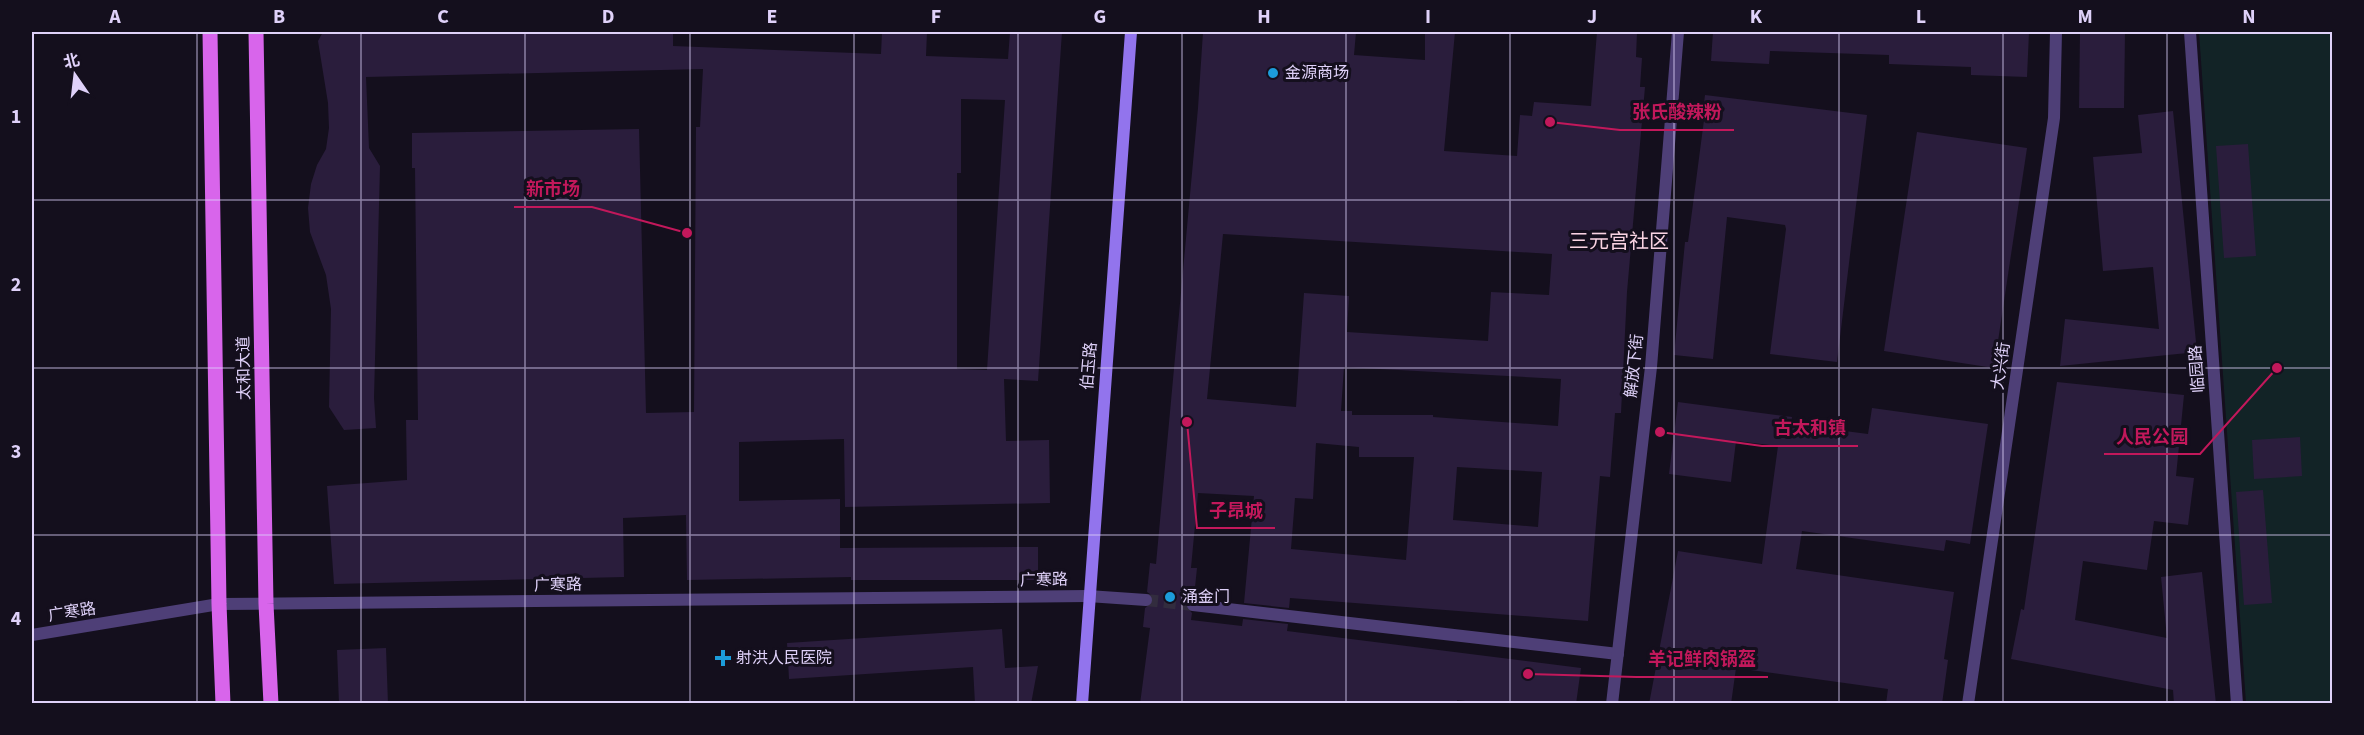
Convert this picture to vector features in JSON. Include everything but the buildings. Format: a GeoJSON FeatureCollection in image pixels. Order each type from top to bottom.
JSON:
{"type":"FeatureCollection","features":[{"type":"Feature","properties":{"kind":"main road","name":"太和大道"},"geometry":{"type":"LineString","coordinates":[[210,32],[219,604],[223,704]]}},
{"type":"Feature","properties":{"kind":"main road","name":"太和大道"},"geometry":{"type":"LineString","coordinates":[[256,32],[266,604],[271,704]]}},
{"type":"Feature","properties":{"kind":"main road","name":"伯玉路"},"geometry":{"type":"LineString","coordinates":[[1082,704],[1088,596],[1131,32]]}},
{"type":"Feature","properties":{"kind":"street","name":"解放下街"},"geometry":{"type":"LineString","coordinates":[[1612,704],[1651,367],[1678,32]]}},
{"type":"Feature","properties":{"kind":"street","name":"大兴街"},"geometry":{"type":"LineString","coordinates":[[1968,704],[2054,118],[2056,32]]}},
{"type":"Feature","properties":{"kind":"street","name":"临园路"},"geometry":{"type":"LineString","coordinates":[[2190,32],[2237,704]]}},
{"type":"Feature","properties":{"kind":"street","name":"广寒路"},"geometry":{"type":"LineString","coordinates":[[32,635],[219,604],[1088,596],[1146,600]]}},
{"type":"Feature","properties":{"kind":"street"},"geometry":{"type":"LineString","coordinates":[[1193,605],[1618,654]]}},
{"type":"Feature","properties":{"kind":"shaded area"},"geometry":{"type":"Polygon","coordinates":[[[2199,32],[2332,32],[2332,703],[2246,703],[2199,32]]]}},
{"type":"Feature","properties":{"kind":"tunnel"},"geometry":{"type":"LineString","coordinates":[[1146,600],[1193,605]]}},
{"type":"Feature","properties":{"kind":"place","name":"金源商场"},"geometry":{"type":"Point","coordinates":[1273,73]}},
{"type":"Feature","properties":{"kind":"place","name":"张氏酸辣粉"},"geometry":{"type":"Point","coordinates":[1550,122]}},
{"type":"Feature","properties":{"kind":"place","name":"新市场"},"geometry":{"type":"Point","coordinates":[687,233]}},
{"type":"Feature","properties":{"kind":"place","name":"人民公园"},"geometry":{"type":"Point","coordinates":[2277,368]}},
{"type":"Feature","properties":{"kind":"place","name":"子昂城"},"geometry":{"type":"Point","coordinates":[1187,422]}},
{"type":"Feature","properties":{"kind":"place","name":"古太和镇"},"geometry":{"type":"Point","coordinates":[1660,432]}},
{"type":"Feature","properties":{"kind":"place","name":"涌金门"},"geometry":{"type":"Point","coordinates":[1170,597]}},
{"type":"Feature","properties":{"kind":"place","name":"射洪人民医院"},"geometry":{"type":"Point","coordinates":[723,658]}},
{"type":"Feature","properties":{"kind":"place","name":"羊记鲜肉锅盔"},"geometry":{"type":"Point","coordinates":[1528,674]}},
{"type":"Feature","properties":{"kind":"district","name":"三元宫社区"},"geometry":{"type":"Point","coordinates":[1619,242]}}]}
